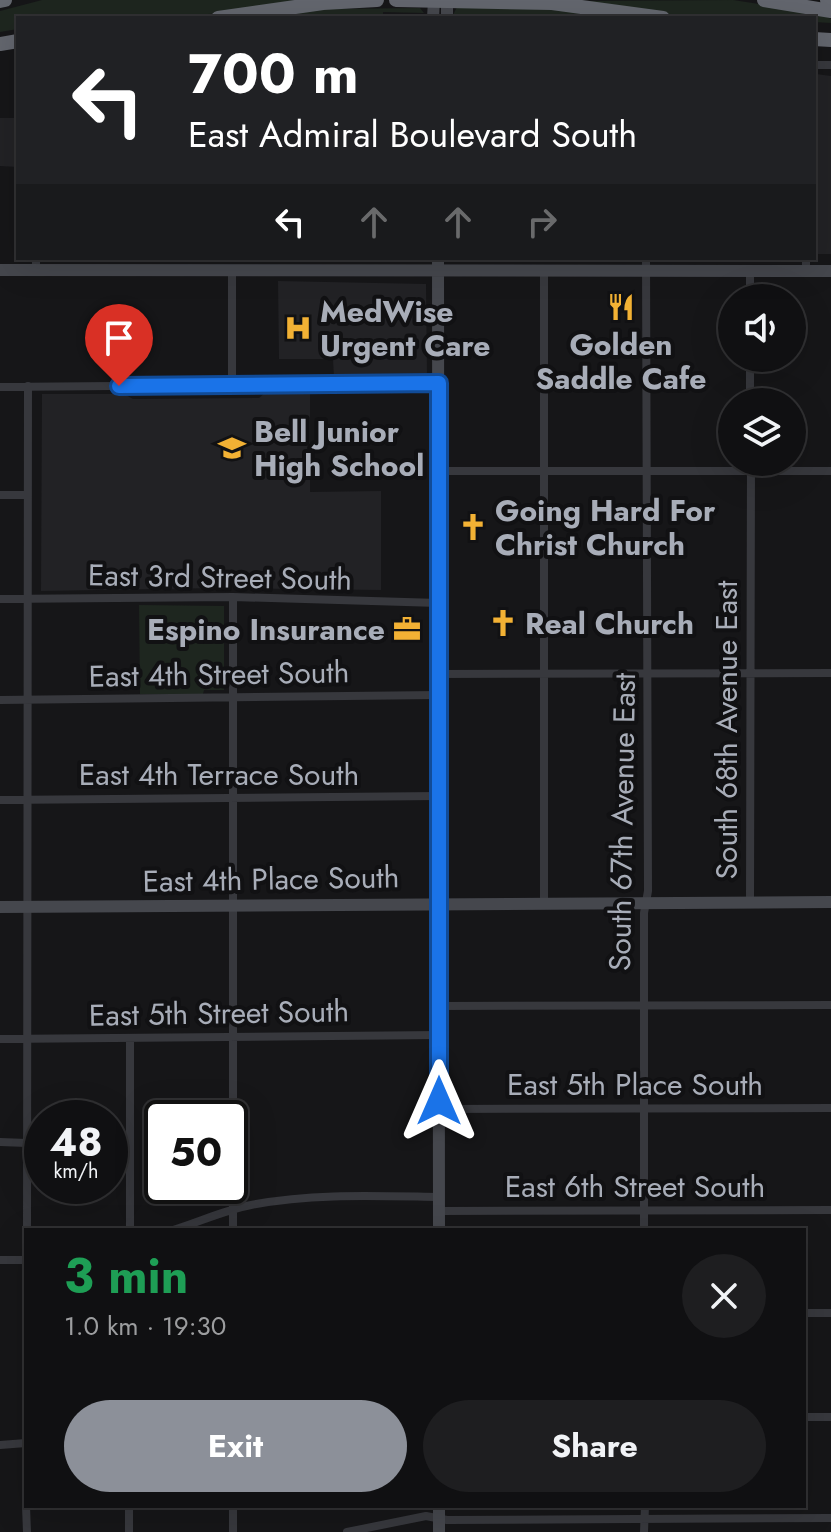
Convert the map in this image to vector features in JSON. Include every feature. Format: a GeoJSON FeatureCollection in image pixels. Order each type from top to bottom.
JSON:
{"type":"FeatureCollection","features":[{"type":"Feature","properties":{"kind":"highway"},"geometry":{"type":"LineString","coordinates":[[232,16],[323,3],[377,0]]}},
{"type":"Feature","properties":{"kind":"highway"},"geometry":{"type":"LineString","coordinates":[[396,0],[440,9],[552,3],[648,16]]}},
{"type":"Feature","properties":{"kind":"highway"},"geometry":{"type":"LineString","coordinates":[[764,0],[831,11]]}},
{"type":"Feature","properties":{"kind":"main road"},"geometry":{"type":"LineString","coordinates":[[0,270],[36,264],[232,270],[438,265],[544,271],[647,264],[750,271],[806,264],[831,271]]}},
{"type":"Feature","properties":{"kind":"main road"},"geometry":{"type":"LineString","coordinates":[[438,265],[439,1228]]}},
{"type":"Feature","properties":{"kind":"main road","name":"East 4th Place South"},"geometry":{"type":"LineString","coordinates":[[0,907],[831,902]]}},
{"type":"Feature","properties":{"kind":"main road"},"geometry":{"type":"LineString","coordinates":[[439,1512],[439,1532]]}},
{"type":"Feature","properties":{"kind":"street","name":"South 67th Avenue East"},"geometry":{"type":"LineString","coordinates":[[644,1228],[647,264]]}},
{"type":"Feature","properties":{"kind":"street"},"geometry":{"type":"LineString","coordinates":[[232,270],[232,385]]}},
{"type":"Feature","properties":{"kind":"street"},"geometry":{"type":"LineString","coordinates":[[544,271],[544,903]]}},
{"type":"Feature","properties":{"kind":"street"},"geometry":{"type":"LineString","coordinates":[[750,271],[750,284]]}},
{"type":"Feature","properties":{"kind":"street"},"geometry":{"type":"LineString","coordinates":[[0,387],[439,383]]}},
{"type":"Feature","properties":{"kind":"street"},"geometry":{"type":"LineString","coordinates":[[27,1100],[28,386]]}},
{"type":"Feature","properties":{"kind":"street"},"geometry":{"type":"LineString","coordinates":[[439,471],[648,471],[718,468]]}},
{"type":"Feature","properties":{"kind":"street"},"geometry":{"type":"LineString","coordinates":[[806,469],[831,471]]}},
{"type":"Feature","properties":{"kind":"street","name":"South 68th Avenue East"},"geometry":{"type":"LineString","coordinates":[[750,903],[751,476]]}},
{"type":"Feature","properties":{"kind":"street"},"geometry":{"type":"LineString","coordinates":[[0,495],[27,495]]}},
{"type":"Feature","properties":{"kind":"street"},"geometry":{"type":"LineString","coordinates":[[233,597],[233,1228]]}},
{"type":"Feature","properties":{"kind":"street","name":"East 3rd Street South"},"geometry":{"type":"LineString","coordinates":[[0,599],[233,597],[439,603]]}},
{"type":"Feature","properties":{"kind":"street"},"geometry":{"type":"LineString","coordinates":[[439,674],[831,673]]}},
{"type":"Feature","properties":{"kind":"street","name":"East 4th Street South"},"geometry":{"type":"LineString","coordinates":[[0,700],[438,695]]}},
{"type":"Feature","properties":{"kind":"street","name":"East 4th Terrace South"},"geometry":{"type":"LineString","coordinates":[[0,800],[438,796]]}},
{"type":"Feature","properties":{"kind":"street"},"geometry":{"type":"LineString","coordinates":[[439,1006],[831,1005]]}},
{"type":"Feature","properties":{"kind":"street","name":"East 5th Street South"},"geometry":{"type":"LineString","coordinates":[[0,1039],[439,1035]]}},
{"type":"Feature","properties":{"kind":"street"},"geometry":{"type":"LineString","coordinates":[[130,1038],[130,1228]]}},
{"type":"Feature","properties":{"kind":"street","name":"East 5th Place South"},"geometry":{"type":"LineString","coordinates":[[439,1109],[831,1108]]}},
{"type":"Feature","properties":{"kind":"street"},"geometry":{"type":"LineString","coordinates":[[0,1142],[24,1143]]}},
{"type":"Feature","properties":{"kind":"street"},"geometry":{"type":"LineString","coordinates":[[179,1228],[252,1205],[319,1197],[439,1204]]}},
{"type":"Feature","properties":{"kind":"street"},"geometry":{"type":"LineString","coordinates":[[27,1204],[27,1228]]}},
{"type":"Feature","properties":{"kind":"street","name":"East 6th Street South"},"geometry":{"type":"LineString","coordinates":[[439,1204],[644,1210],[831,1210]]}},
{"type":"Feature","properties":{"kind":"street"},"geometry":{"type":"LineString","coordinates":[[0,1260],[24,1260]]}},
{"type":"Feature","properties":{"kind":"street"},"geometry":{"type":"LineString","coordinates":[[806,1313],[831,1313]]}},
{"type":"Feature","properties":{"kind":"street"},"geometry":{"type":"LineString","coordinates":[[806,1417],[831,1417]]}},
{"type":"Feature","properties":{"kind":"street"},"geometry":{"type":"LineString","coordinates":[[0,1445],[24,1443]]}},
{"type":"Feature","properties":{"kind":"street"},"geometry":{"type":"LineString","coordinates":[[26,1508],[27,1532]]}},
{"type":"Feature","properties":{"kind":"street"},"geometry":{"type":"LineString","coordinates":[[129,1508],[129,1532]]}},
{"type":"Feature","properties":{"kind":"street"},"geometry":{"type":"LineString","coordinates":[[233,1508],[233,1532]]}},
{"type":"Feature","properties":{"kind":"street"},"geometry":{"type":"LineString","coordinates":[[644,1532],[645,1508]]}},
{"type":"Feature","properties":{"kind":"street"},"geometry":{"type":"LineString","coordinates":[[347,1532],[439,1512],[644,1519],[831,1518]]}},
{"type":"Feature","properties":{"kind":"shaded area"},"geometry":{"type":"Polygon","coordinates":[[[42,0],[321,0],[227,13],[171,16],[16,16],[16,29],[0,32],[0,11],[42,0]]]}},
{"type":"Feature","properties":{"kind":"shaded area"},"geometry":{"type":"Polygon","coordinates":[[[733,0],[818,13],[831,19],[831,23],[816,22],[816,16],[678,16],[583,1],[733,0]]]}},
{"type":"Feature","properties":{"kind":"shaded area"},"geometry":{"type":"Polygon","coordinates":[[[457,7],[553,7],[622,16],[509,14],[453,15],[457,7]]]}},
{"type":"Feature","properties":{"kind":"shaded area"},"geometry":{"type":"Polygon","coordinates":[[[420,8],[424,13],[260,16],[326,9],[420,8]]]}},
{"type":"Feature","properties":{"kind":"shaded area"},"geometry":{"type":"Polygon","coordinates":[[[816,74],[831,76],[831,254],[816,254],[816,74]]]}},
{"type":"Feature","properties":{"kind":"shaded area"},"geometry":{"type":"Polygon","coordinates":[[[0,118],[16,118],[16,167],[0,166],[0,118]]]}},
{"type":"Feature","properties":{"kind":"shaded area"},"geometry":{"type":"Polygon","coordinates":[[[278,281],[426,284],[427,376],[334,378],[333,359],[279,359],[278,281]]]}},
{"type":"Feature","properties":{"kind":"shaded area"},"geometry":{"type":"Polygon","coordinates":[[[310,391],[310,492],[381,491],[381,590],[216,588],[41,591],[42,394],[124,394],[133,399],[259,398],[266,392],[310,391]]]}},
{"type":"Feature","properties":{"kind":"shaded area"},"geometry":{"type":"Polygon","coordinates":[[[139,605],[224,606],[224,690],[204,690],[203,694],[140,694],[139,605]]]}},
{"type":"Feature","properties":{"kind":"place","name":"Golden Saddle Cafe"},"geometry":{"type":"Point","coordinates":[621,307]}},
{"type":"Feature","properties":{"kind":"place","name":"MedWise Urgent Care"},"geometry":{"type":"Point","coordinates":[298,328]}},
{"type":"Feature","properties":{"kind":"place","name":"Bell Junior High School"},"geometry":{"type":"Point","coordinates":[232,448]}},
{"type":"Feature","properties":{"kind":"place","name":"Going Hard For Christ Church"},"geometry":{"type":"Point","coordinates":[473,527]}},
{"type":"Feature","properties":{"kind":"place","name":"Real Church"},"geometry":{"type":"Point","coordinates":[503,623]}},
{"type":"Feature","properties":{"kind":"place","name":"Espino Insurance"},"geometry":{"type":"Point","coordinates":[407,629]}},
{"type":"Feature","properties":{"kind":"route"},"geometry":{"type":"LineString","coordinates":[[119,386],[439,383],[439,1101]]}}]}
